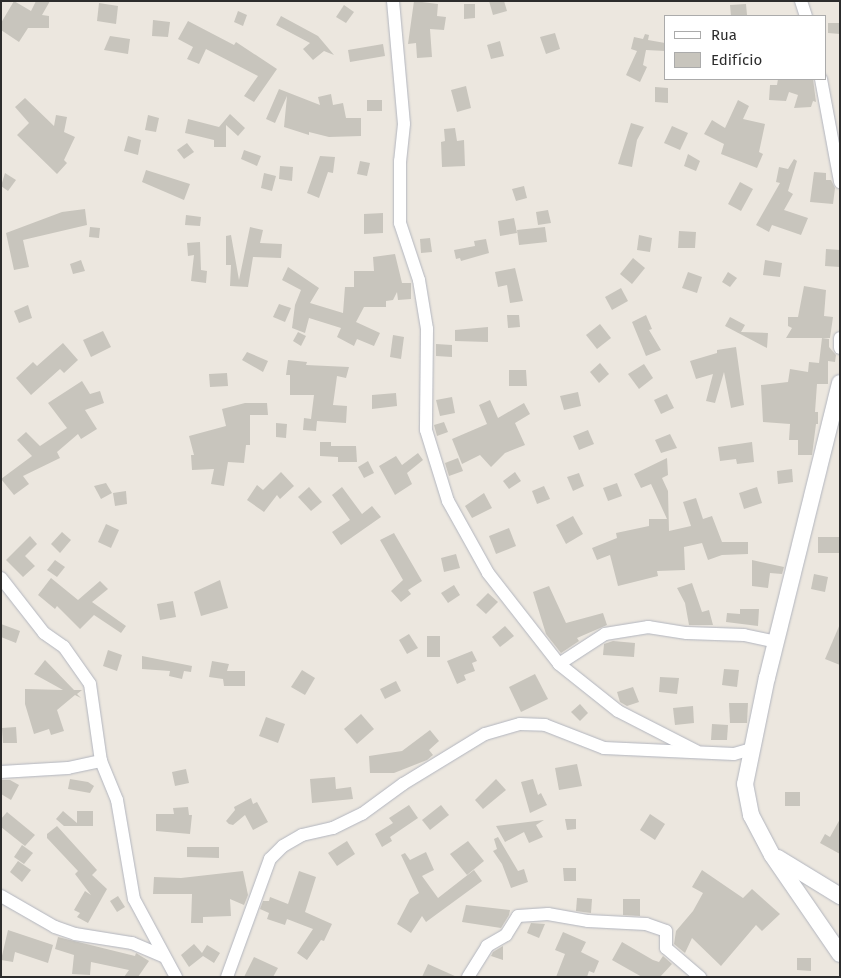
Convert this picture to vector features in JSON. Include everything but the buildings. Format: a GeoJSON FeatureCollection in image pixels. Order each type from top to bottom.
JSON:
{"type":"FeatureCollection","features":[{"type":"Feature","properties":{"kind":"street"},"geometry":{"type":"LineString","coordinates":[[393,1],[404,124],[400,161],[400,223],[419,280],[427,329],[426,430],[448,501],[488,573],[560,664],[618,710],[696,751]]}},
{"type":"Feature","properties":{"kind":"street"},"geometry":{"type":"LineString","coordinates":[[801,1],[806,15]]}},
{"type":"Feature","properties":{"kind":"street"},"geometry":{"type":"LineString","coordinates":[[821,80],[840,182]]}},
{"type":"Feature","properties":{"kind":"street"},"geometry":{"type":"LineString","coordinates":[[840,338],[840,348]]}},
{"type":"Feature","properties":{"kind":"street"},"geometry":{"type":"LineString","coordinates":[[840,383],[746,770],[751,815],[772,855],[840,954]]}},
{"type":"Feature","properties":{"kind":"street"},"geometry":{"type":"LineString","coordinates":[[1,578],[44,634],[64,647],[90,684],[101,761],[117,800],[134,899],[176,977]]}},
{"type":"Feature","properties":{"kind":"street"},"geometry":{"type":"LineString","coordinates":[[560,664],[605,634],[648,627],[687,633],[744,635],[776,642]]}},
{"type":"Feature","properties":{"kind":"street"},"geometry":{"type":"LineString","coordinates":[[227,977],[270,859],[283,846],[302,835],[333,828],[362,814],[403,784],[485,734],[520,724],[545,725],[604,748],[734,754],[752,749]]}},
{"type":"Feature","properties":{"kind":"street"},"geometry":{"type":"LineString","coordinates":[[1,772],[68,768],[101,761]]}},
{"type":"Feature","properties":{"kind":"street"},"geometry":{"type":"LineString","coordinates":[[772,855],[840,896]]}},
{"type":"Feature","properties":{"kind":"street"},"geometry":{"type":"LineString","coordinates":[[1,896],[55,927],[75,934],[132,943],[163,956]]}},
{"type":"Feature","properties":{"kind":"street"},"geometry":{"type":"LineString","coordinates":[[468,977],[488,946],[506,936],[518,916],[548,914],[588,921],[646,924],[666,931],[666,948],[700,977]]}}]}
